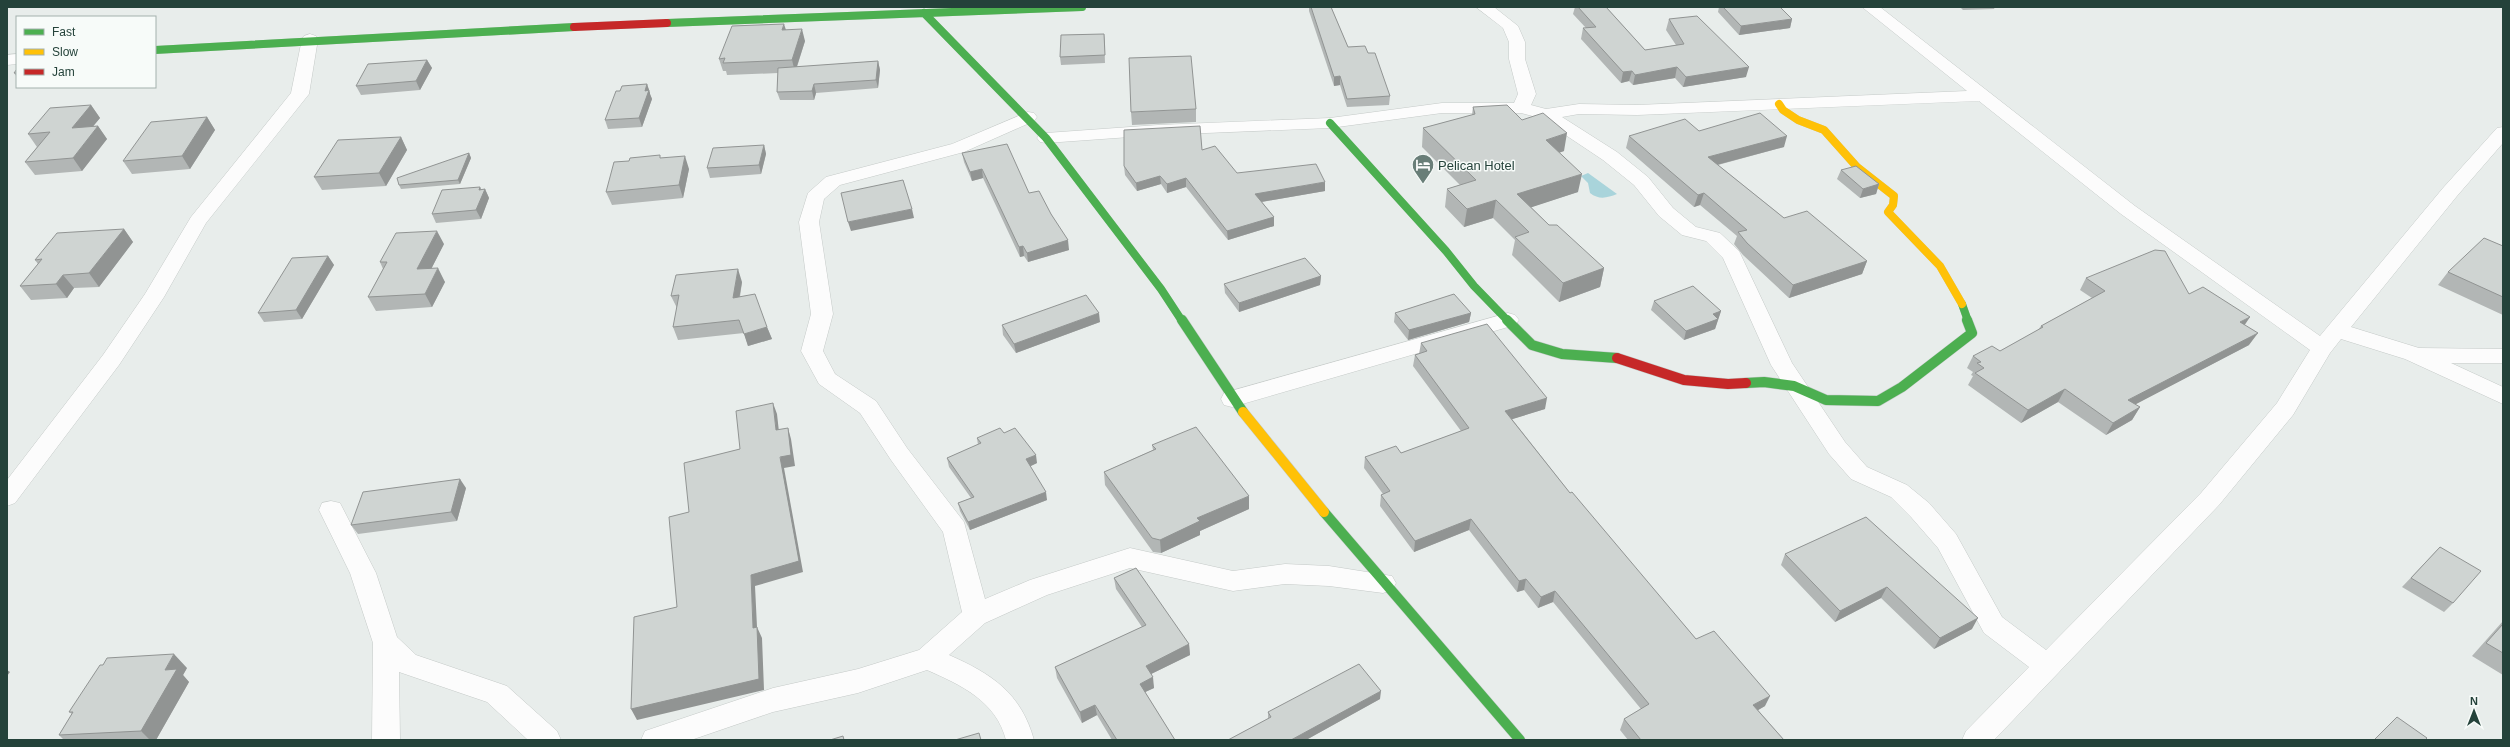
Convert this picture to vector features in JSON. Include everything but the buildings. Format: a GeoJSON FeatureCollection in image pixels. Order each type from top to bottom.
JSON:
{"type":"FeatureCollection","features":[{"type":"Feature","properties":{"kind":"street"},"geometry":{"type":"LineString","coordinates":[[156,50],[645,22],[1082,7]]}},
{"type":"Feature","properties":{"kind":"street"},"geometry":{"type":"LineString","coordinates":[[1484,7],[1510,26],[1517,42],[1517,59],[1527,94],[1521,108]]}},
{"type":"Feature","properties":{"kind":"street"},"geometry":{"type":"LineString","coordinates":[[1870,7],[2128,210],[2322,348]]}},
{"type":"Feature","properties":{"kind":"street"},"geometry":{"type":"LineString","coordinates":[[924,13],[1028,117],[1046,138],[1160,289],[1232,399],[1383,583],[1520,740]]}},
{"type":"Feature","properties":{"kind":"street"},"geometry":{"type":"LineString","coordinates":[[7,497],[112,360],[154,297],[198,221],[300,94],[310,40]]}},
{"type":"Feature","properties":{"kind":"street"},"geometry":{"type":"LineString","coordinates":[[1546,114],[1579,109],[1637,110],[1984,96]]}},
{"type":"Feature","properties":{"kind":"street"},"geometry":{"type":"LineString","coordinates":[[1330,123],[1446,251],[1474,286],[1532,345],[1562,354],[1620,358],[1684,380],[1728,384],[1764,382],[1794,386],[1826,400],[1878,401],[1902,387],[1972,333],[1957,289],[1941,265],[1888,212],[1893,205],[1894,196],[1857,167],[1824,130],[1798,120],[1783,110],[1779,104]]}},
{"type":"Feature","properties":{"kind":"street"},"geometry":{"type":"LineString","coordinates":[[1046,138],[1158,130],[1330,123],[1442,108],[1521,108],[1546,114],[1610,156],[1641,181],[1666,212],[1689,230],[1713,237],[1732,255],[1782,365],[1794,386],[1837,448],[1859,472],[1899,491],[1920,510],[1947,541],[1993,625],[2047,665]]}},
{"type":"Feature","properties":{"kind":"street"},"geometry":{"type":"LineString","coordinates":[[976,615],[955,529],[900,454],[868,407],[827,379],[812,351],[822,314],[809,222],[814,198],[833,181],[958,148],[1028,117]]}},
{"type":"Feature","properties":{"kind":"street"},"geometry":{"type":"LineString","coordinates":[[1976,740],[2047,665],[2210,499],[2285,409],[2322,348],[2450,192],[2503,132]]}},
{"type":"Feature","properties":{"kind":"street"},"geometry":{"type":"LineString","coordinates":[[1232,399],[1508,320]]}},
{"type":"Feature","properties":{"kind":"street"},"geometry":{"type":"LineString","coordinates":[[2338,330],[2412,354],[2503,396]]}},
{"type":"Feature","properties":{"kind":"street"},"geometry":{"type":"LineString","coordinates":[[2412,354],[2503,356]]}},
{"type":"Feature","properties":{"kind":"street"},"geometry":{"type":"LineString","coordinates":[[331,510],[364,572],[386,643],[386,740]]}},
{"type":"Feature","properties":{"kind":"street"},"geometry":{"type":"LineString","coordinates":[[655,740],[773,700],[858,681],[928,658],[976,615],[1039,587],[1130,558],[1233,581],[1285,574],[1329,576],[1383,583]]}},
{"type":"Feature","properties":{"kind":"street"},"geometry":{"type":"LineString","coordinates":[[386,643],[407,663],[497,694],[547,740]]}},
{"type":"Feature","properties":{"kind":"street"},"geometry":{"type":"LineString","coordinates":[[928,658],[954,670],[994,694],[1018,732],[1020,740]]}},
{"type":"Feature","properties":{"kind":"water"},"geometry":{"type":"Polygon","coordinates":[[[1588,173],[1617,194],[1603,198],[1597,197],[1590,193],[1588,183],[1581,176],[1588,173]]]}},
{"type":"Feature","properties":{"kind":"traffic: fast"},"geometry":{"type":"LineString","coordinates":[[667,23],[1082,7]]}},
{"type":"Feature","properties":{"kind":"traffic: fast"},"geometry":{"type":"LineString","coordinates":[[924,13],[1046,138],[1161,289],[1243,412]]}},
{"type":"Feature","properties":{"kind":"traffic: fast"},"geometry":{"type":"LineString","coordinates":[[156,50],[574,27]]}},
{"type":"Feature","properties":{"kind":"traffic: fast"},"geometry":{"type":"LineString","coordinates":[[1330,123],[1446,251],[1474,286],[1532,345],[1562,354],[1617,358]]}},
{"type":"Feature","properties":{"kind":"traffic: fast"},"geometry":{"type":"LineString","coordinates":[[1746,383],[1764,382],[1794,386],[1826,400],[1878,401],[1902,387],[1972,333],[1962,304]]}},
{"type":"Feature","properties":{"kind":"traffic: fast"},"geometry":{"type":"LineString","coordinates":[[1324,512],[1383,583],[1520,740]]}},
{"type":"Feature","properties":{"kind":"traffic: slow"},"geometry":{"type":"LineString","coordinates":[[1779,104],[1783,110],[1798,120],[1824,130],[1857,167],[1894,196],[1893,205],[1888,212],[1931,254],[1949,278],[1962,304]]}},
{"type":"Feature","properties":{"kind":"traffic: slow"},"geometry":{"type":"LineString","coordinates":[[1243,412],[1324,512]]}},
{"type":"Feature","properties":{"kind":"traffic: jam"},"geometry":{"type":"LineString","coordinates":[[574,27],[667,23]]}},
{"type":"Feature","properties":{"kind":"traffic: jam"},"geometry":{"type":"LineString","coordinates":[[1617,358],[1684,380],[1728,384],[1746,383]]}},
{"type":"Feature","properties":{"kind":"place","name":"Pelican Hotel"},"geometry":{"type":"Point","coordinates":[1423,184]}}]}
